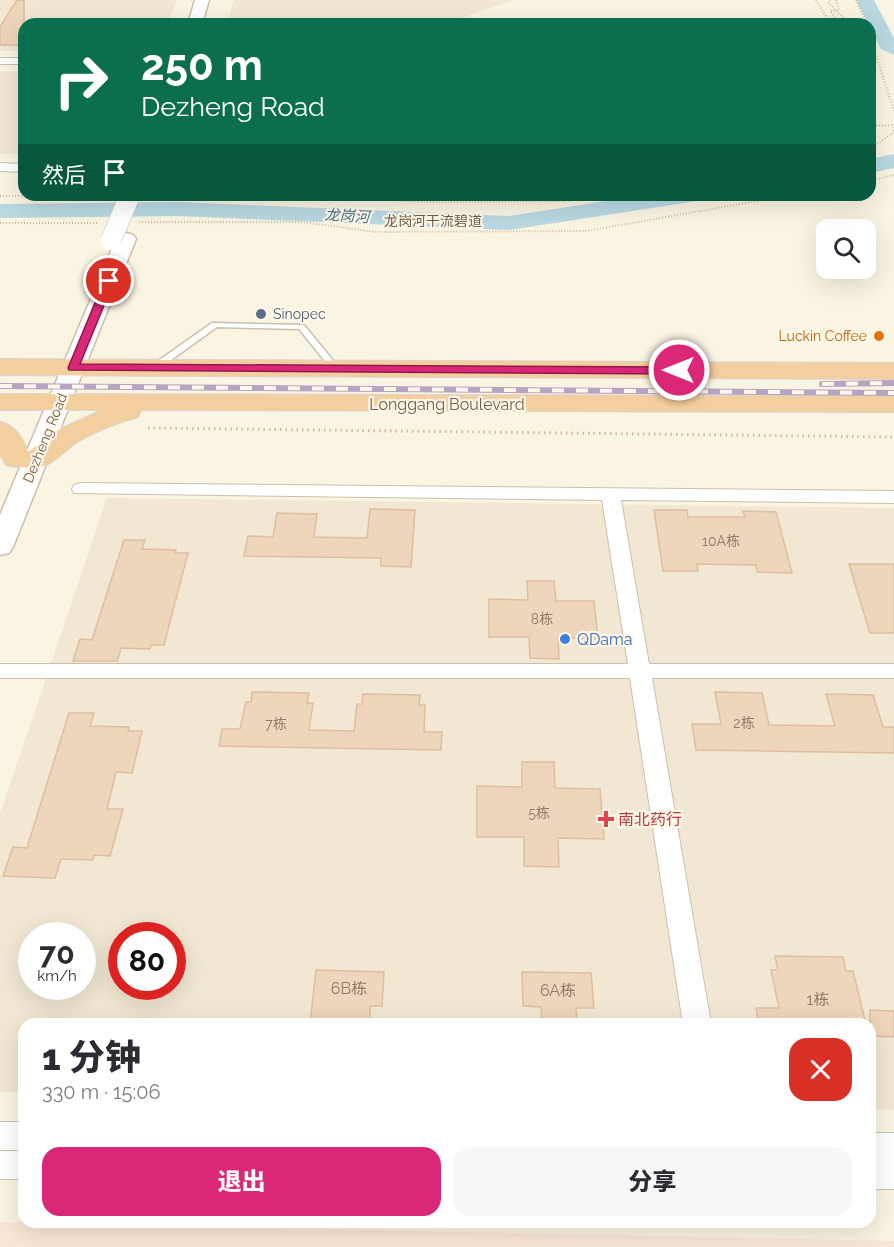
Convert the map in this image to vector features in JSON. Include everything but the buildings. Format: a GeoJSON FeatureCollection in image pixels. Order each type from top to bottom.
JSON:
{"type":"FeatureCollection","features":[{"type":"Feature","properties":{"kind":"highway","name":"Longgang Boulevard"},"geometry":{"type":"LineString","coordinates":[[0,367],[894,371]]}},
{"type":"Feature","properties":{"kind":"highway","name":"Longgang Boulevard"},"geometry":{"type":"LineString","coordinates":[[0,402],[50,402],[152,416],[894,404]]}},
{"type":"Feature","properties":{"kind":"highway"},"geometry":{"type":"LineString","coordinates":[[0,430],[26,460],[90,424],[152,416]]}},
{"type":"Feature","properties":{"kind":"main road"},"geometry":{"type":"LineString","coordinates":[[197,18],[202,0]]}},
{"type":"Feature","properties":{"kind":"main road"},"geometry":{"type":"LineString","coordinates":[[208,18],[213,0]]}},
{"type":"Feature","properties":{"kind":"main road","name":"Dezheng Road"},"geometry":{"type":"LineString","coordinates":[[0,547],[26,460],[119,231],[128,201]]}},
{"type":"Feature","properties":{"kind":"main road","name":"Dezheng Road"},"geometry":{"type":"LineString","coordinates":[[119,231],[140,201]]}},
{"type":"Feature","properties":{"kind":"main road","name":"Dezheng Road"},"geometry":{"type":"LineString","coordinates":[[0,496],[26,460]]}},
{"type":"Feature","properties":{"kind":"street"},"geometry":{"type":"LineString","coordinates":[[0,59],[18,59]]}},
{"type":"Feature","properties":{"kind":"street"},"geometry":{"type":"LineString","coordinates":[[0,167],[18,168]]}},
{"type":"Feature","properties":{"kind":"street"},"geometry":{"type":"LineString","coordinates":[[81,489],[894,496]]}},
{"type":"Feature","properties":{"kind":"street"},"geometry":{"type":"LineString","coordinates":[[611,494],[696,1018]]}},
{"type":"Feature","properties":{"kind":"street"},"geometry":{"type":"LineString","coordinates":[[0,671],[894,670]]}},
{"type":"Feature","properties":{"kind":"street"},"geometry":{"type":"LineString","coordinates":[[0,1136],[18,1136]]}},
{"type":"Feature","properties":{"kind":"street"},"geometry":{"type":"LineString","coordinates":[[876,1147],[894,1147]]}},
{"type":"Feature","properties":{"kind":"street"},"geometry":{"type":"LineString","coordinates":[[0,1165],[18,1166]]}},
{"type":"Feature","properties":{"kind":"street"},"geometry":{"type":"LineString","coordinates":[[876,1175],[894,1175]]}},
{"type":"Feature","properties":{"kind":"lane"},"geometry":{"type":"LineString","coordinates":[[154,368],[215,325],[301,327],[336,369]]}},
{"type":"Feature","properties":{"kind":"path"},"geometry":{"type":"LineString","coordinates":[[816,0],[827,18]]}},
{"type":"Feature","properties":{"kind":"path"},"geometry":{"type":"LineString","coordinates":[[830,0],[828,2],[843,18]]}},
{"type":"Feature","properties":{"kind":"path"},"geometry":{"type":"LineString","coordinates":[[836,0],[839,10],[830,10],[836,18]]}},
{"type":"Feature","properties":{"kind":"path"},"geometry":{"type":"LineString","coordinates":[[856,0],[864,18]]}},
{"type":"Feature","properties":{"kind":"path"},"geometry":{"type":"LineString","coordinates":[[876,55],[894,111]]}},
{"type":"Feature","properties":{"kind":"path"},"geometry":{"type":"LineString","coordinates":[[876,126],[894,124],[893,133],[876,145]]}},
{"type":"Feature","properties":{"kind":"path"},"geometry":{"type":"LineString","coordinates":[[876,180],[894,175]]}},
{"type":"Feature","properties":{"kind":"path"},"geometry":{"type":"LineString","coordinates":[[0,196],[18,196]]}},
{"type":"Feature","properties":{"kind":"path","name":"龙岗河干流碧道"},"geometry":{"type":"LineString","coordinates":[[409,201],[566,201]]}},
{"type":"Feature","properties":{"kind":"path","name":"龙岗河干流碧道"},"geometry":{"type":"LineString","coordinates":[[0,223],[119,231],[302,222],[376,232],[586,231],[758,201]]}},
{"type":"Feature","properties":{"kind":"path"},"geometry":{"type":"LineString","coordinates":[[152,416],[894,437]]}},
{"type":"Feature","properties":{"kind":"shaded area"},"geometry":{"type":"Polygon","coordinates":[[[2,0],[177,0],[170,18],[18,18],[18,51],[0,51],[0,2],[2,0]]]}},
{"type":"Feature","properties":{"kind":"shaded area"},"geometry":{"type":"Polygon","coordinates":[[[234,0],[514,0],[461,18],[229,18],[234,0]]]}},
{"type":"Feature","properties":{"kind":"shaded area"},"geometry":{"type":"Polygon","coordinates":[[[0,71],[18,72],[18,154],[0,154],[0,71]]]}},
{"type":"Feature","properties":{"kind":"shaded area"},"geometry":{"type":"Polygon","coordinates":[[[107,498],[894,508],[894,1110],[876,1109],[876,1018],[18,1018],[18,1092],[0,1092],[0,814],[107,498]]]}},
{"type":"Feature","properties":{"kind":"shaded area"},"geometry":{"type":"Polygon","coordinates":[[[0,1222],[18,1222],[18,1228],[282,1228],[894,1241],[894,1247],[0,1247],[0,1222]]]}},
{"type":"Feature","properties":{"kind":"waterway","name":"龙岗河"},"geometry":{"type":"LineString","coordinates":[[865,0],[874,18]]}},
{"type":"Feature","properties":{"kind":"waterway","name":"龙岗河"},"geometry":{"type":"LineString","coordinates":[[876,22],[888,45],[894,49]]}},
{"type":"Feature","properties":{"kind":"waterway","name":"龙岗河"},"geometry":{"type":"LineString","coordinates":[[876,165],[894,161]]}},
{"type":"Feature","properties":{"kind":"waterway","name":"龙岗河"},"geometry":{"type":"LineString","coordinates":[[0,211],[177,209],[509,223],[652,201]]}},
{"type":"Feature","properties":{"kind":"railway"},"geometry":{"type":"LineString","coordinates":[[822,384],[894,383]]}},
{"type":"Feature","properties":{"kind":"railway"},"geometry":{"type":"LineString","coordinates":[[0,386],[894,393]]}},
{"type":"Feature","properties":{"kind":"place","name":"Sinopec"},"geometry":{"type":"Point","coordinates":[261,314]}},
{"type":"Feature","properties":{"kind":"place","name":"Luckin Coffee"},"geometry":{"type":"Point","coordinates":[879,336]}},
{"type":"Feature","properties":{"kind":"place","name":"QDama"},"geometry":{"type":"Point","coordinates":[565,639]}},
{"type":"Feature","properties":{"kind":"place","name":"南北药行"},"geometry":{"type":"Point","coordinates":[606,819]}},
{"type":"Feature","properties":{"kind":"route"},"geometry":{"type":"LineString","coordinates":[[109,281],[73,368],[679,370]]}}]}
